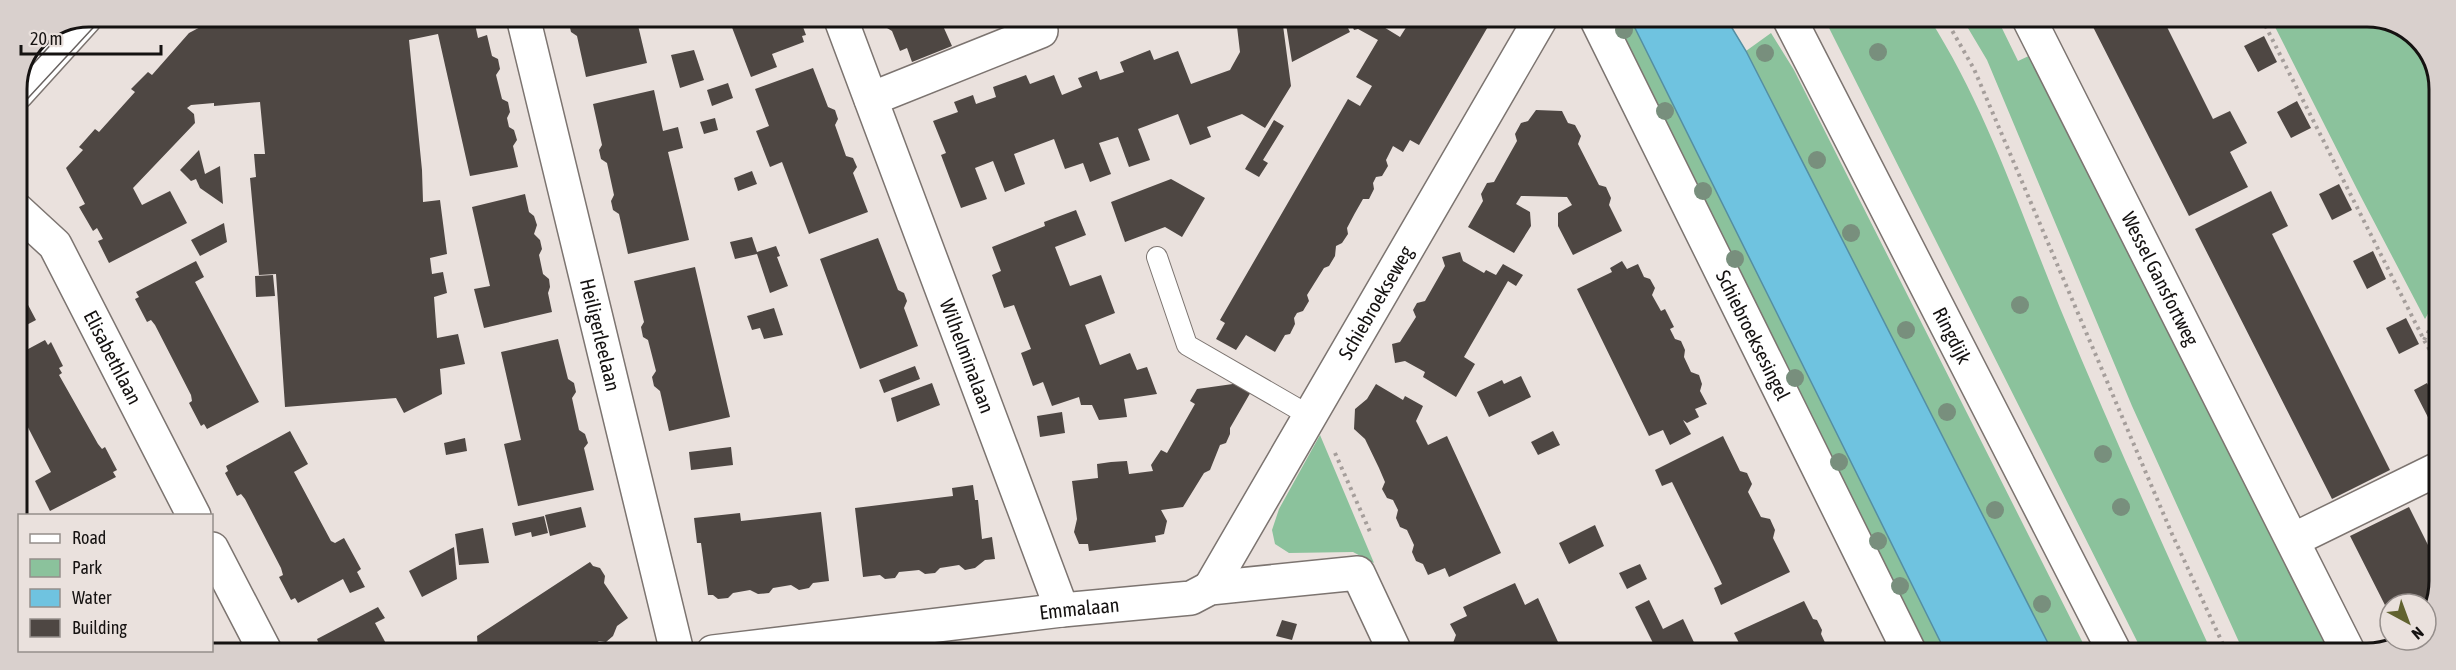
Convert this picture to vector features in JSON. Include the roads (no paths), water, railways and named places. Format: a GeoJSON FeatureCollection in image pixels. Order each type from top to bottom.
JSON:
{"type":"FeatureCollection","features":[{"type":"Feature","properties":{"kind":"street","name":"Heiligerleelaan"},"geometry":{"type":"LineString","coordinates":[[525,27],[675,643]]}},
{"type":"Feature","properties":{"kind":"street","name":"Wilhelminalaan"},"geometry":{"type":"LineString","coordinates":[[844,27],[1062,610]]}},
{"type":"Feature","properties":{"kind":"street"},"geometry":{"type":"LineString","coordinates":[[871,99],[1041,31],[1041,27]]}},
{"type":"Feature","properties":{"kind":"street","name":"Schiebroekseweg"},"geometry":{"type":"LineString","coordinates":[[1210,588],[1536,27]]}},
{"type":"Feature","properties":{"kind":"street","name":"Schiebroeksesingel"},"geometry":{"type":"LineString","coordinates":[[1600,27],[1905,643]]}},
{"type":"Feature","properties":{"kind":"street","name":"Ringdijk"},"geometry":{"type":"LineString","coordinates":[[1794,27],[2110,643]]}},
{"type":"Feature","properties":{"kind":"street","name":"Wessel Gansfortweg"},"geometry":{"type":"LineString","coordinates":[[2034,27],[2344,643]]}},
{"type":"Feature","properties":{"kind":"street"},"geometry":{"type":"LineString","coordinates":[[28,80],[75,29]]}},
{"type":"Feature","properties":{"kind":"street","name":"Elisabethlaan"},"geometry":{"type":"LineString","coordinates":[[27,220],[55,245],[193,514]]}},
{"type":"Feature","properties":{"kind":"street"},"geometry":{"type":"LineString","coordinates":[[2293,540],[2429,473]]}},
{"type":"Feature","properties":{"kind":"street"},"geometry":{"type":"LineString","coordinates":[[213,551],[261,643]]}},
{"type":"Feature","properties":{"kind":"street","name":"Emmalaan"},"geometry":{"type":"LineString","coordinates":[[787,643],[1062,610],[1191,598],[1210,588],[1358,573],[1391,643]]}},
{"type":"Feature","properties":{"kind":"lane"},"geometry":{"type":"LineString","coordinates":[[1157,256],[1187,345],[1312,411]]}},
{"type":"Feature","properties":{"kind":"water"},"geometry":{"type":"Polygon","coordinates":[[[1634,27],[1731,27],[1746,51],[2048,643],[1941,643],[1634,27]]]}},
{"type":"Feature","properties":{"kind":"tram line"},"geometry":{"type":"LineString","coordinates":[[27,99],[94,27]]}},
{"type":"Feature","properties":{"kind":"tram line"},"geometry":{"type":"LineString","coordinates":[[32,65],[61,34]]}}]}
